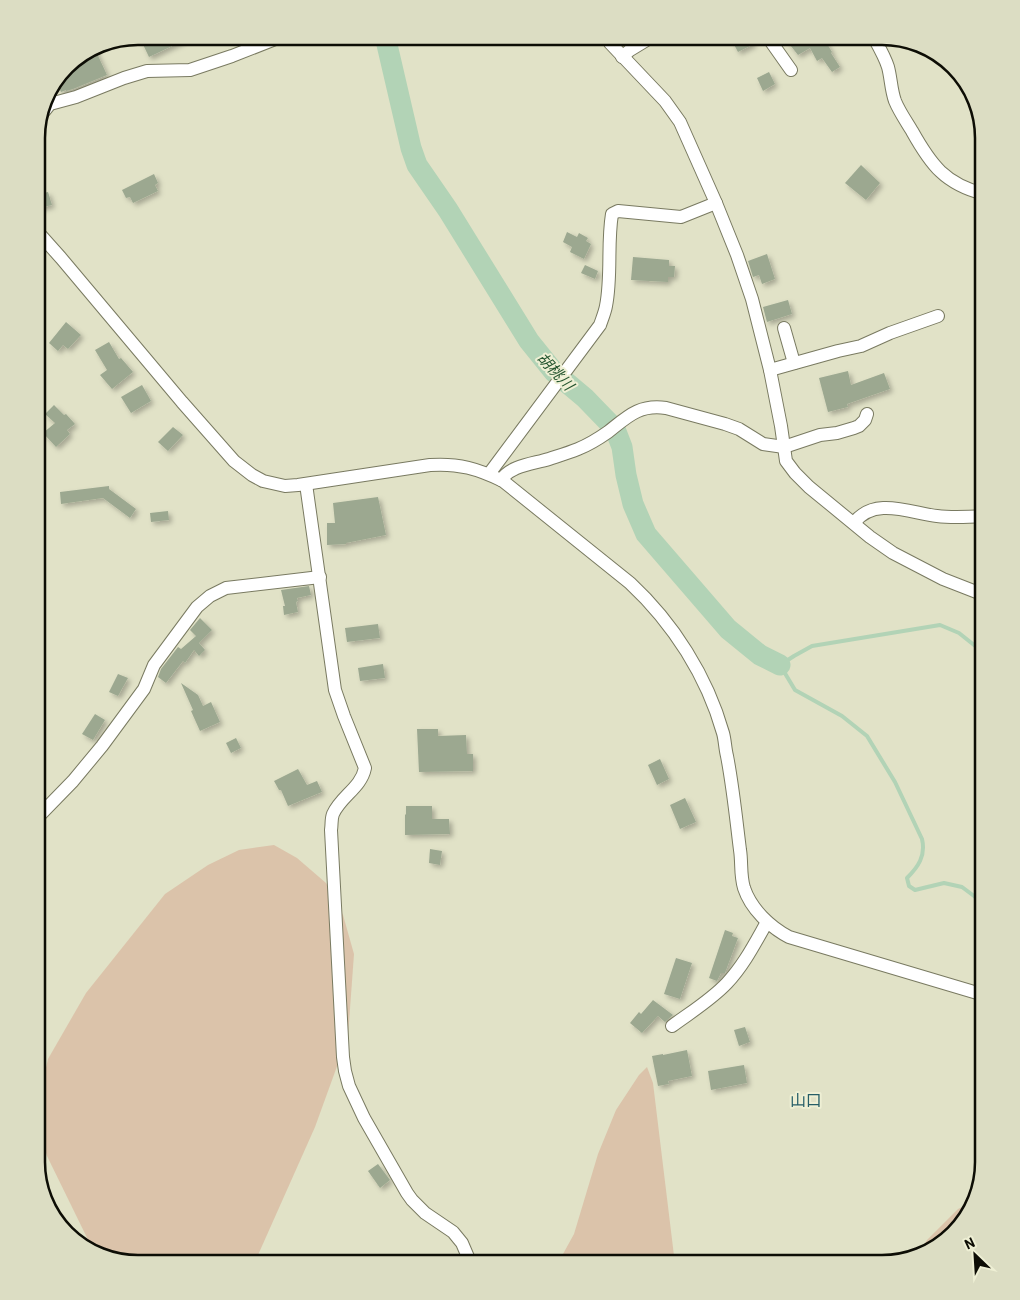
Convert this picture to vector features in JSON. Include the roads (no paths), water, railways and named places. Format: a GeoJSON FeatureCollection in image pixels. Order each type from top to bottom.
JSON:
{"type":"FeatureCollection","features":[{"type":"Feature","properties":{"kind":"street"},"geometry":{"type":"LineString","coordinates":[[52,103],[147,71],[190,70],[260,45]]}},
{"type":"Feature","properties":{"kind":"street"},"geometry":{"type":"LineString","coordinates":[[612,45],[665,101],[680,122],[716,203],[752,299],[770,370],[786,461],[809,487],[870,537],[893,553],[944,579],[975,591]]}},
{"type":"Feature","properties":{"kind":"street"},"geometry":{"type":"LineString","coordinates":[[622,57],[638,45]]}},
{"type":"Feature","properties":{"kind":"street"},"geometry":{"type":"LineString","coordinates":[[773,45],[791,70]]}},
{"type":"Feature","properties":{"kind":"street"},"geometry":{"type":"LineString","coordinates":[[878,45],[888,66],[895,101],[926,155],[945,176],[968,190],[975,192]]}},
{"type":"Feature","properties":{"kind":"street"},"geometry":{"type":"LineString","coordinates":[[495,477],[554,385],[600,325],[606,306],[612,214],[618,211],[681,217],[716,203]]}},
{"type":"Feature","properties":{"kind":"street"},"geometry":{"type":"LineString","coordinates":[[45,240],[182,402],[234,461],[252,475],[263,481],[285,486],[430,465],[466,466],[495,477],[630,583],[670,627],[691,658],[706,687],[723,734],[733,792],[744,887],[754,907],[783,934],[806,943],[975,992]]}},
{"type":"Feature","properties":{"kind":"street"},"geometry":{"type":"LineString","coordinates":[[770,370],[861,346],[890,333],[938,316]]}},
{"type":"Feature","properties":{"kind":"street"},"geometry":{"type":"LineString","coordinates":[[784,328],[794,363]]}},
{"type":"Feature","properties":{"kind":"street"},"geometry":{"type":"LineString","coordinates":[[495,477],[504,475],[516,468],[565,454],[587,445],[628,416],[651,407],[666,408],[733,426],[762,444],[784,448],[820,435],[837,433],[859,426],[865,420],[867,414]]}},
{"type":"Feature","properties":{"kind":"street"},"geometry":{"type":"LineString","coordinates":[[306,484],[335,690],[365,768],[364,775],[359,783],[334,813],[331,830],[345,1071],[349,1086],[364,1118],[407,1193],[425,1213],[453,1232],[462,1243],[468,1255]]}},
{"type":"Feature","properties":{"kind":"street"},"geometry":{"type":"LineString","coordinates":[[854,523],[871,510],[885,508],[938,516],[975,516]]}},
{"type":"Feature","properties":{"kind":"street"},"geometry":{"type":"LineString","coordinates":[[45,810],[102,746],[144,689],[154,665],[203,601],[226,588],[320,577]]}},
{"type":"Feature","properties":{"kind":"street"},"geometry":{"type":"LineString","coordinates":[[672,1026],[728,983],[744,963],[768,922]]}},
{"type":"Feature","properties":{"kind":"waterway","name":"胡桃川"},"geometry":{"type":"LineString","coordinates":[[387,45],[411,148],[417,165],[448,210],[529,341],[554,372],[585,398],[615,429],[622,447],[633,504],[646,534],[728,629],[760,655],[780,665]]}},
{"type":"Feature","properties":{"kind":"waterway"},"geometry":{"type":"LineString","coordinates":[[975,646],[959,633],[940,625],[812,646],[780,665],[795,690],[842,716],[867,736],[895,782],[922,839],[923,845],[920,861],[907,878],[909,886],[915,890],[944,883],[962,887],[975,897]]}},
{"type":"Feature","properties":{"kind":"district","name":"山口"},"geometry":{"type":"Point","coordinates":[806,1099]}}]}
